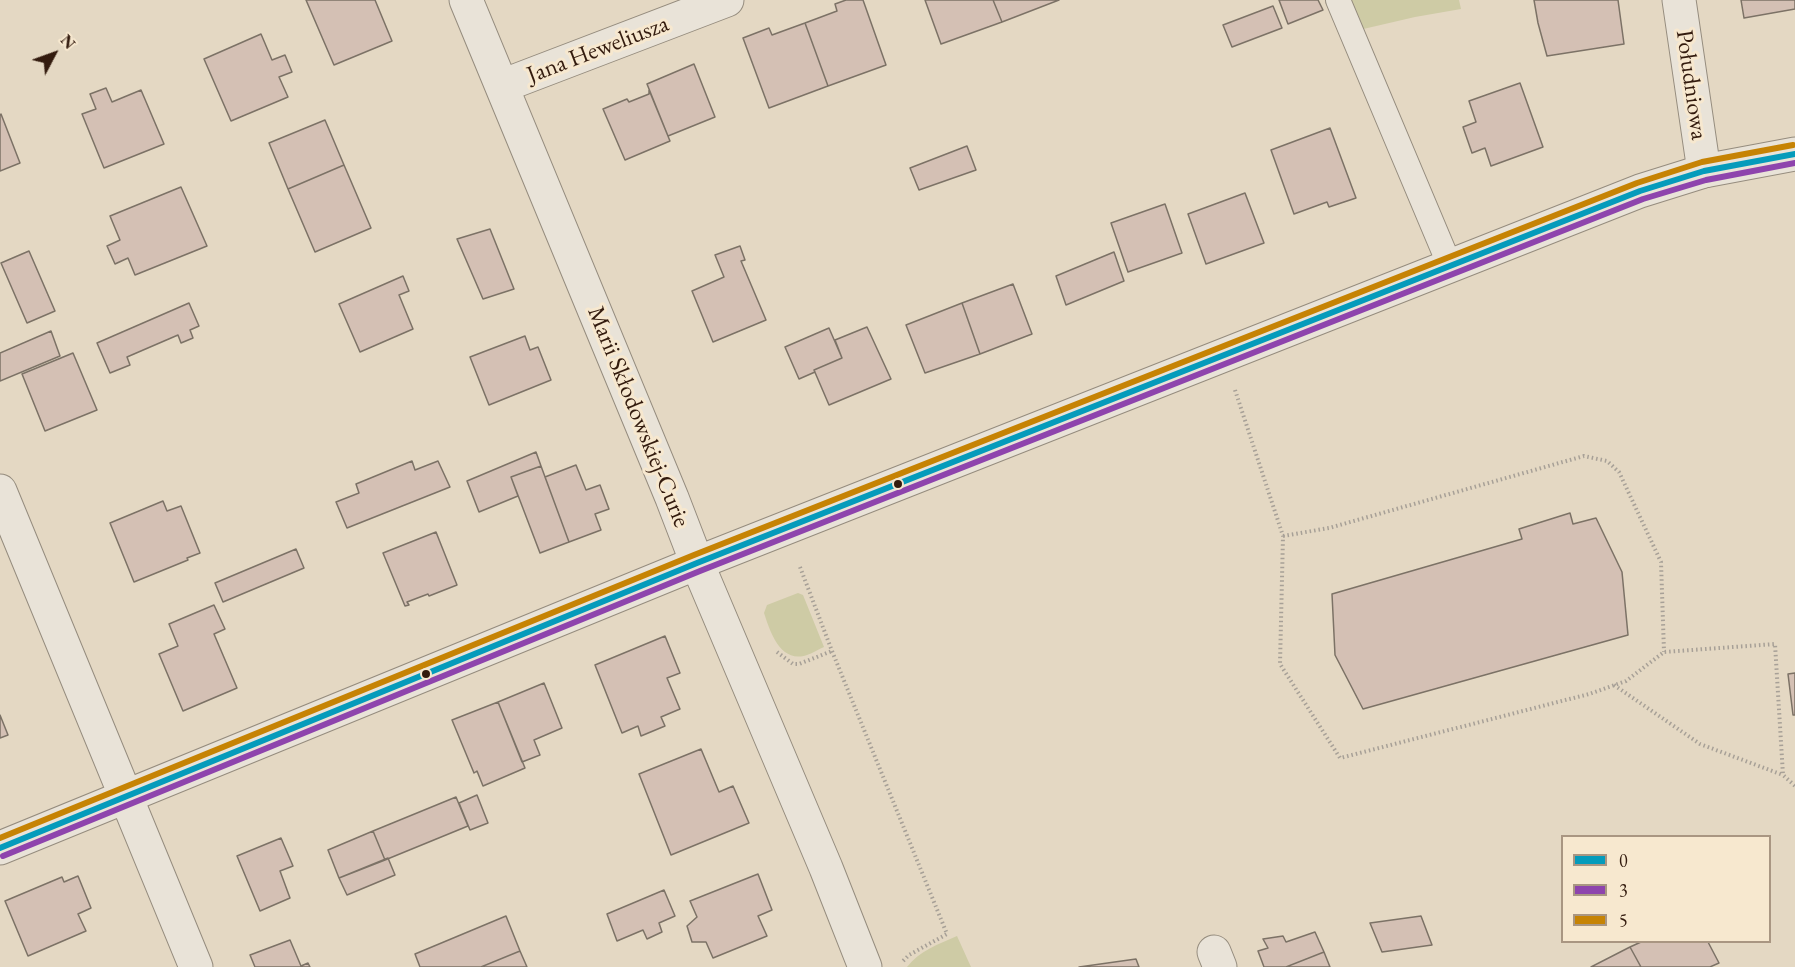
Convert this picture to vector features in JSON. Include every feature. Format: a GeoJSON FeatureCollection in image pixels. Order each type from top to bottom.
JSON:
{"type":"FeatureCollection","features":[{"type":"Feature","properties":{"kind":"street","name":"Marii Skłodowskiej-Curie"},"geometry":{"type":"LineString","coordinates":[[466,0],[865,967]]}},
{"type":"Feature","properties":{"kind":"street","name":"Jana Heweliusza"},"geometry":{"type":"LineString","coordinates":[[502,86],[728,0]]}},
{"type":"Feature","properties":{"kind":"street","name":"Południowa"},"geometry":{"type":"LineString","coordinates":[[1679,0],[1704,171]]}},
{"type":"Feature","properties":{"kind":"street"},"geometry":{"type":"LineString","coordinates":[[0,848],[697,563],[1640,192],[1704,171],[1795,154]]}},
{"type":"Feature","properties":{"kind":"street"},"geometry":{"type":"LineString","coordinates":[[0,491],[196,967]]}},
{"type":"Feature","properties":{"kind":"lane"},"geometry":{"type":"LineString","coordinates":[[1338,0],[1450,266]]}},
{"type":"Feature","properties":{"kind":"path"},"geometry":{"type":"LineString","coordinates":[[1224,355],[1283,536],[1280,664],[1340,758],[1578,697],[1626,681],[1664,652],[1775,644],[1783,775]]}},
{"type":"Feature","properties":{"kind":"path"},"geometry":{"type":"LineString","coordinates":[[1283,536],[1329,528],[1584,456],[1607,461],[1619,472],[1661,562],[1664,652]]}},
{"type":"Feature","properties":{"kind":"path"},"geometry":{"type":"LineString","coordinates":[[800,567],[947,934],[909,955],[900,967]]}},
{"type":"Feature","properties":{"kind":"path"},"geometry":{"type":"LineString","coordinates":[[775,651],[793,664],[799,664],[832,651]]}},
{"type":"Feature","properties":{"kind":"path"},"geometry":{"type":"LineString","coordinates":[[1614,685],[1700,744],[1783,775],[1795,786]]}},
{"type":"Feature","properties":{"kind":"shaded area"},"geometry":{"type":"Polygon","coordinates":[[[1347,0],[1459,0],[1461,9],[1359,30],[1347,0]]]}},
{"type":"Feature","properties":{"kind":"shaded area"},"geometry":{"type":"Polygon","coordinates":[[[798,593],[803,595],[824,647],[798,657],[790,655],[778,644],[764,613],[767,605],[798,593]]]}},
{"type":"Feature","properties":{"kind":"shaded area"},"geometry":{"type":"Polygon","coordinates":[[[957,936],[971,967],[907,967],[923,952],[957,936]]]}},
{"type":"Feature","properties":{"kind":"building"},"geometry":{"type":"Polygon","coordinates":[[[306,0],[375,0],[392,41],[334,65],[306,0]]]}},
{"type":"Feature","properties":{"kind":"building"},"geometry":{"type":"Polygon","coordinates":[[[846,0],[863,0],[886,65],[828,86],[805,23],[837,11],[835,4],[846,0]]]}},
{"type":"Feature","properties":{"kind":"building"},"geometry":{"type":"Polygon","coordinates":[[[925,0],[993,0],[1002,22],[941,44],[925,0]]]}},
{"type":"Feature","properties":{"kind":"building"},"geometry":{"type":"Polygon","coordinates":[[[993,0],[1059,0],[1002,22],[993,0]]]}},
{"type":"Feature","properties":{"kind":"building"},"geometry":{"type":"Polygon","coordinates":[[[1279,0],[1318,0],[1323,10],[1288,24],[1279,0]]]}},
{"type":"Feature","properties":{"kind":"building"},"geometry":{"type":"Polygon","coordinates":[[[1534,0],[1618,0],[1624,44],[1547,56],[1534,0]]]}},
{"type":"Feature","properties":{"kind":"building"},"geometry":{"type":"Polygon","coordinates":[[[1741,0],[1795,0],[1795,9],[1744,18],[1741,0]]]}},
{"type":"Feature","properties":{"kind":"building"},"geometry":{"type":"Polygon","coordinates":[[[1273,6],[1282,28],[1232,47],[1223,25],[1273,6]]]}},
{"type":"Feature","properties":{"kind":"building"},"geometry":{"type":"Polygon","coordinates":[[[805,23],[828,86],[769,108],[743,38],[769,28],[772,35],[805,23]]]}},
{"type":"Feature","properties":{"kind":"building"},"geometry":{"type":"Polygon","coordinates":[[[261,34],[272,60],[285,55],[292,72],[279,77],[288,97],[231,121],[204,59],[261,34]]]}},
{"type":"Feature","properties":{"kind":"building"},"geometry":{"type":"Polygon","coordinates":[[[694,64],[715,117],[668,136],[647,84],[694,64]]]}},
{"type":"Feature","properties":{"kind":"building"},"geometry":{"type":"Polygon","coordinates":[[[1520,83],[1543,147],[1491,166],[1485,148],[1472,153],[1463,127],[1476,122],[1469,101],[1520,83]]]}},
{"type":"Feature","properties":{"kind":"building"},"geometry":{"type":"Polygon","coordinates":[[[106,88],[112,102],[141,90],[164,144],[104,168],[82,114],[96,109],[90,94],[106,88]]]}},
{"type":"Feature","properties":{"kind":"building"},"geometry":{"type":"Polygon","coordinates":[[[649,90],[670,141],[625,160],[603,109],[627,99],[629,102],[649,94],[649,90]]]}},
{"type":"Feature","properties":{"kind":"building"},"geometry":{"type":"Polygon","coordinates":[[[0,115],[20,163],[0,171],[0,115]]]}},
{"type":"Feature","properties":{"kind":"building"},"geometry":{"type":"Polygon","coordinates":[[[325,120],[344,165],[288,189],[269,143],[325,120]]]}},
{"type":"Feature","properties":{"kind":"building"},"geometry":{"type":"Polygon","coordinates":[[[1330,128],[1356,198],[1329,207],[1327,202],[1294,214],[1271,150],[1330,128]]]}},
{"type":"Feature","properties":{"kind":"building"},"geometry":{"type":"Polygon","coordinates":[[[967,146],[976,170],[919,190],[910,168],[967,146]]]}},
{"type":"Feature","properties":{"kind":"building"},"geometry":{"type":"Polygon","coordinates":[[[344,165],[371,228],[315,252],[288,189],[344,165]]]}},
{"type":"Feature","properties":{"kind":"building"},"geometry":{"type":"Polygon","coordinates":[[[181,187],[207,246],[135,275],[128,258],[115,264],[107,246],[120,240],[110,216],[181,187]]]}},
{"type":"Feature","properties":{"kind":"building"},"geometry":{"type":"Polygon","coordinates":[[[1245,193],[1264,243],[1206,264],[1188,214],[1245,193]]]}},
{"type":"Feature","properties":{"kind":"building"},"geometry":{"type":"Polygon","coordinates":[[[1165,204],[1182,253],[1128,272],[1111,223],[1165,204]]]}},
{"type":"Feature","properties":{"kind":"building"},"geometry":{"type":"Polygon","coordinates":[[[490,229],[514,289],[483,299],[457,239],[490,229]]]}},
{"type":"Feature","properties":{"kind":"building"},"geometry":{"type":"Polygon","coordinates":[[[740,246],[745,260],[741,261],[766,320],[713,342],[692,291],[724,277],[715,255],[740,246]]]}},
{"type":"Feature","properties":{"kind":"building"},"geometry":{"type":"Polygon","coordinates":[[[29,251],[55,311],[27,323],[1,263],[29,251]]]}},
{"type":"Feature","properties":{"kind":"building"},"geometry":{"type":"Polygon","coordinates":[[[1114,252],[1124,281],[1066,305],[1056,276],[1114,252]]]}},
{"type":"Feature","properties":{"kind":"building"},"geometry":{"type":"Polygon","coordinates":[[[403,276],[409,291],[399,295],[413,329],[360,352],[339,304],[403,276]]]}},
{"type":"Feature","properties":{"kind":"building"},"geometry":{"type":"Polygon","coordinates":[[[1013,284],[1032,334],[980,354],[962,303],[1013,284]]]}},
{"type":"Feature","properties":{"kind":"building"},"geometry":{"type":"Polygon","coordinates":[[[189,303],[199,326],[190,330],[193,338],[181,343],[178,335],[127,357],[130,365],[110,373],[97,343],[189,303]]]}},
{"type":"Feature","properties":{"kind":"building"},"geometry":{"type":"Polygon","coordinates":[[[962,303],[980,354],[925,373],[906,325],[962,303]]]}},
{"type":"Feature","properties":{"kind":"building"},"geometry":{"type":"Polygon","coordinates":[[[867,327],[891,379],[829,405],[814,370],[842,358],[835,340],[867,327]]]}},
{"type":"Feature","properties":{"kind":"building"},"geometry":{"type":"Polygon","coordinates":[[[829,328],[842,358],[799,379],[785,347],[829,328]]]}},
{"type":"Feature","properties":{"kind":"building"},"geometry":{"type":"Polygon","coordinates":[[[51,331],[60,356],[0,381],[0,353],[51,331]]]}},
{"type":"Feature","properties":{"kind":"building"},"geometry":{"type":"Polygon","coordinates":[[[525,336],[530,350],[538,347],[551,380],[489,405],[470,357],[525,336]]]}},
{"type":"Feature","properties":{"kind":"building"},"geometry":{"type":"Polygon","coordinates":[[[73,353],[97,410],[45,431],[22,374],[73,353]]]}},
{"type":"Feature","properties":{"kind":"building"},"geometry":{"type":"Polygon","coordinates":[[[536,452],[541,466],[511,477],[518,496],[479,512],[467,481],[536,452]]]}},
{"type":"Feature","properties":{"kind":"building"},"geometry":{"type":"Polygon","coordinates":[[[412,461],[415,470],[438,461],[450,487],[347,528],[336,502],[359,493],[356,484],[412,461]]]}},
{"type":"Feature","properties":{"kind":"building"},"geometry":{"type":"Polygon","coordinates":[[[576,465],[586,490],[600,485],[609,509],[595,514],[601,530],[569,542],[545,477],[576,465]]]}},
{"type":"Feature","properties":{"kind":"building"},"geometry":{"type":"Polygon","coordinates":[[[541,466],[569,542],[540,553],[511,477],[541,466]]]}},
{"type":"Feature","properties":{"kind":"building"},"geometry":{"type":"Polygon","coordinates":[[[163,501],[167,511],[181,506],[200,553],[134,582],[110,523],[163,501]]]}},
{"type":"Feature","properties":{"kind":"building"},"geometry":{"type":"Polygon","coordinates":[[[1570,513],[1573,524],[1596,518],[1622,572],[1628,635],[1363,709],[1335,655],[1332,594],[1522,539],[1519,529],[1570,513]]]}},
{"type":"Feature","properties":{"kind":"building"},"geometry":{"type":"Polygon","coordinates":[[[436,532],[457,585],[407,602],[409,605],[405,606],[383,553],[436,532]]]}},
{"type":"Feature","properties":{"kind":"building"},"geometry":{"type":"Polygon","coordinates":[[[296,549],[304,568],[223,602],[215,583],[296,549]]]}},
{"type":"Feature","properties":{"kind":"building"},"geometry":{"type":"Polygon","coordinates":[[[214,605],[225,629],[214,634],[237,688],[183,711],[159,654],[178,646],[169,624],[214,605]]]}},
{"type":"Feature","properties":{"kind":"building"},"geometry":{"type":"Polygon","coordinates":[[[665,636],[680,673],[667,678],[680,709],[661,717],[665,726],[641,736],[638,726],[622,733],[595,665],[665,636]]]}},
{"type":"Feature","properties":{"kind":"building"},"geometry":{"type":"Polygon","coordinates":[[[1795,673],[1795,715],[1793,715],[1788,674],[1795,673]]]}},
{"type":"Feature","properties":{"kind":"building"},"geometry":{"type":"Polygon","coordinates":[[[544,683],[562,728],[534,740],[540,755],[522,762],[498,702],[544,683]]]}},
{"type":"Feature","properties":{"kind":"building"},"geometry":{"type":"Polygon","coordinates":[[[498,702],[525,768],[483,786],[477,771],[474,773],[452,720],[498,702]]]}},
{"type":"Feature","properties":{"kind":"building"},"geometry":{"type":"Polygon","coordinates":[[[0,715],[8,735],[0,738],[0,715]]]}},
{"type":"Feature","properties":{"kind":"building"},"geometry":{"type":"Polygon","coordinates":[[[701,749],[719,792],[733,786],[749,823],[671,855],[639,774],[701,749]]]}},
{"type":"Feature","properties":{"kind":"building"},"geometry":{"type":"Polygon","coordinates":[[[477,795],[488,823],[470,830],[459,803],[477,795]]]}},
{"type":"Feature","properties":{"kind":"building"},"geometry":{"type":"Polygon","coordinates":[[[456,797],[468,826],[385,860],[373,831],[456,797]]]}},
{"type":"Feature","properties":{"kind":"building"},"geometry":{"type":"Polygon","coordinates":[[[373,831],[385,860],[339,878],[328,850],[373,831]]]}},
{"type":"Feature","properties":{"kind":"building"},"geometry":{"type":"Polygon","coordinates":[[[281,838],[293,866],[280,871],[290,898],[260,911],[237,856],[281,838]]]}},
{"type":"Feature","properties":{"kind":"building"},"geometry":{"type":"Polygon","coordinates":[[[388,858],[395,875],[347,895],[339,878],[388,858]]]}},
{"type":"Feature","properties":{"kind":"building"},"geometry":{"type":"Polygon","coordinates":[[[758,874],[772,910],[758,916],[767,936],[713,958],[706,942],[692,942],[687,926],[697,917],[690,901],[758,874]]]}},
{"type":"Feature","properties":{"kind":"building"},"geometry":{"type":"Polygon","coordinates":[[[78,876],[91,908],[78,914],[86,931],[28,956],[5,901],[62,877],[64,882],[78,876]]]}},
{"type":"Feature","properties":{"kind":"building"},"geometry":{"type":"Polygon","coordinates":[[[664,890],[675,916],[659,923],[662,932],[647,939],[643,930],[617,941],[607,914],[664,890]]]}},
{"type":"Feature","properties":{"kind":"building"},"geometry":{"type":"Polygon","coordinates":[[[506,916],[520,951],[481,967],[420,967],[415,954],[506,916]]]}},
{"type":"Feature","properties":{"kind":"building"},"geometry":{"type":"Polygon","coordinates":[[[1421,916],[1432,945],[1382,952],[1370,923],[1421,916]]]}},
{"type":"Feature","properties":{"kind":"building"},"geometry":{"type":"Polygon","coordinates":[[[1315,932],[1324,952],[1286,967],[1264,967],[1258,951],[1268,948],[1263,939],[1283,936],[1286,942],[1315,932]]]}},
{"type":"Feature","properties":{"kind":"building"},"geometry":{"type":"Polygon","coordinates":[[[290,940],[301,966],[308,963],[310,967],[255,967],[250,955],[290,940]]]}},
{"type":"Feature","properties":{"kind":"building"},"geometry":{"type":"Polygon","coordinates":[[[1639,943],[1709,943],[1719,963],[1710,967],[1641,967],[1630,947],[1639,943]]]}},
{"type":"Feature","properties":{"kind":"building"},"geometry":{"type":"Polygon","coordinates":[[[1630,947],[1641,967],[1591,967],[1630,947]]]}},
{"type":"Feature","properties":{"kind":"building"},"geometry":{"type":"Polygon","coordinates":[[[520,951],[527,967],[481,967],[520,951]]]}},
{"type":"Feature","properties":{"kind":"building"},"geometry":{"type":"Polygon","coordinates":[[[1324,952],[1330,967],[1286,967],[1324,952]]]}},
{"type":"Feature","properties":{"kind":"building"},"geometry":{"type":"Polygon","coordinates":[[[1136,959],[1139,967],[1079,967],[1136,959]]]}},
{"type":"Feature","properties":{"kind":"transit line","name":"5"},"geometry":{"type":"LineString","coordinates":[[0,838],[694,555],[1637,183],[1702,162],[1793,145]]}},
{"type":"Feature","properties":{"kind":"transit line","name":"0"},"geometry":{"type":"LineString","coordinates":[[0,848],[697,563],[1640,191],[1704,171],[1795,154]]}},
{"type":"Feature","properties":{"kind":"transit line","name":"3"},"geometry":{"type":"LineString","coordinates":[[3,856],[700,571],[1643,199],[1706,180],[1795,163]]}}]}
